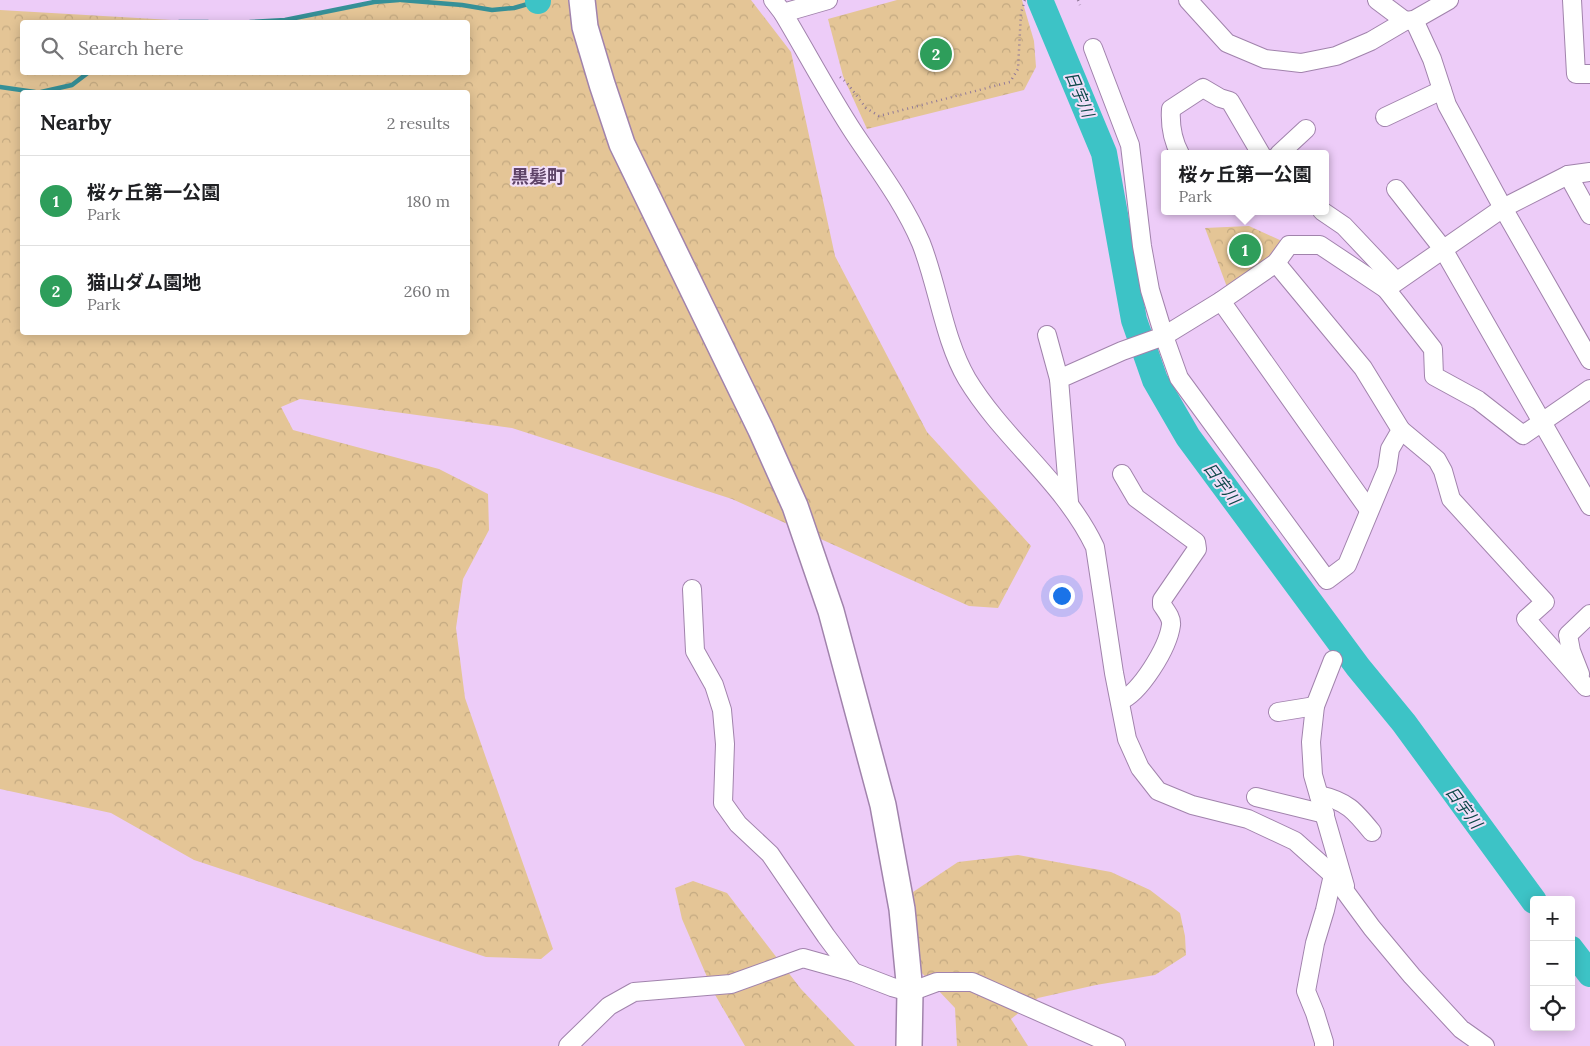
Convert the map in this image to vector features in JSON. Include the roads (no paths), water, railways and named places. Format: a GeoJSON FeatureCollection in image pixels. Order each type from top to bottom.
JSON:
{"type":"FeatureCollection","features":[{"type":"Feature","properties":{"kind":"street"},"geometry":{"type":"LineString","coordinates":[[582,0],[585,27],[622,144],[761,430],[791,498],[831,612],[883,805],[902,909],[910,992],[909,1042]]}},
{"type":"Feature","properties":{"kind":"street"},"geometry":{"type":"LineString","coordinates":[[1188,0],[1227,43],[1264,59],[1301,63],[1336,56],[1371,41],[1449,0]]}},
{"type":"Feature","properties":{"kind":"street"},"geometry":{"type":"LineString","coordinates":[[1377,0],[1410,21],[1432,59],[1448,105],[1503,208],[1590,360]]}},
{"type":"Feature","properties":{"kind":"street"},"geometry":{"type":"LineString","coordinates":[[1572,0],[1576,74],[1590,74]]}},
{"type":"Feature","properties":{"kind":"street"},"geometry":{"type":"LineString","coordinates":[[821,2],[778,6],[854,132],[888,180],[920,243],[939,298],[954,354],[968,379],[1016,442],[1069,502],[1086,528],[1095,547],[1127,739],[1140,768],[1158,791],[1192,805],[1248,819],[1295,841],[1333,875],[1412,976],[1461,1028],[1485,1046]]}},
{"type":"Feature","properties":{"kind":"street"},"geometry":{"type":"LineString","coordinates":[[1093,48],[1130,145],[1142,246],[1150,290],[1179,378],[1327,580],[1347,565],[1387,469],[1390,449],[1401,430]]}},
{"type":"Feature","properties":{"kind":"street"},"geometry":{"type":"LineString","coordinates":[[1178,150],[1170,120],[1171,109],[1203,88],[1215,96],[1230,100],[1259,150]]}},
{"type":"Feature","properties":{"kind":"street"},"geometry":{"type":"LineString","coordinates":[[1385,117],[1442,90]]}},
{"type":"Feature","properties":{"kind":"street"},"geometry":{"type":"LineString","coordinates":[[1284,150],[1306,129]]}},
{"type":"Feature","properties":{"kind":"street"},"geometry":{"type":"LineString","coordinates":[[1391,285],[1503,208],[1568,175],[1590,172]]}},
{"type":"Feature","properties":{"kind":"street"},"geometry":{"type":"LineString","coordinates":[[1568,175],[1590,215]]}},
{"type":"Feature","properties":{"kind":"street"},"geometry":{"type":"LineString","coordinates":[[1396,189],[1443,249],[1590,506]]}},
{"type":"Feature","properties":{"kind":"street"},"geometry":{"type":"LineString","coordinates":[[1328,215],[1344,226],[1391,285],[1433,349],[1434,376],[1478,400],[1523,435],[1590,389]]}},
{"type":"Feature","properties":{"kind":"street"},"geometry":{"type":"LineString","coordinates":[[1059,379],[1122,351],[1164,336],[1276,263],[1289,245],[1320,245],[1391,285]]}},
{"type":"Feature","properties":{"kind":"street"},"geometry":{"type":"LineString","coordinates":[[1276,263],[1363,368],[1401,430],[1437,460],[1443,471],[1450,499],[1545,602],[1526,620],[1588,692]]}},
{"type":"Feature","properties":{"kind":"street"},"geometry":{"type":"LineString","coordinates":[[1221,300],[1369,510]]}},
{"type":"Feature","properties":{"kind":"street"},"geometry":{"type":"LineString","coordinates":[[1047,335],[1059,379],[1069,502]]}},
{"type":"Feature","properties":{"kind":"street"},"geometry":{"type":"LineString","coordinates":[[1120,702],[1128,698],[1139,685],[1165,646],[1171,618],[1162,605],[1162,600],[1197,549],[1196,542],[1136,498],[1122,474]]}},
{"type":"Feature","properties":{"kind":"street"},"geometry":{"type":"LineString","coordinates":[[692,589],[695,651],[714,686],[722,710],[725,744],[723,803],[738,824],[770,854],[853,972]]}},
{"type":"Feature","properties":{"kind":"street"},"geometry":{"type":"LineString","coordinates":[[1588,692],[1571,651],[1568,635],[1590,614]]}},
{"type":"Feature","properties":{"kind":"street"},"geometry":{"type":"LineString","coordinates":[[1332,660],[1315,706],[1311,742],[1313,775],[1348,896]]}},
{"type":"Feature","properties":{"kind":"street"},"geometry":{"type":"LineString","coordinates":[[1278,712],[1315,706]]}},
{"type":"Feature","properties":{"kind":"street"},"geometry":{"type":"LineString","coordinates":[[1319,795],[1336,799],[1356,812],[1372,832]]}},
{"type":"Feature","properties":{"kind":"street"},"geometry":{"type":"LineString","coordinates":[[1256,797],[1325,814]]}},
{"type":"Feature","properties":{"kind":"street"},"geometry":{"type":"LineString","coordinates":[[1324,1046],[1315,1012],[1306,991],[1315,943],[1333,875]]}},
{"type":"Feature","properties":{"kind":"street"},"geometry":{"type":"LineString","coordinates":[[568,1046],[609,1006],[634,992],[731,984],[803,958],[853,972],[910,992],[937,982],[972,982],[1116,1046]]}},
{"type":"Feature","properties":{"kind":"waterway"},"geometry":{"type":"LineString","coordinates":[[285,20],[374,2],[399,0]]}},
{"type":"Feature","properties":{"kind":"waterway"},"geometry":{"type":"LineString","coordinates":[[401,0],[462,5],[492,10],[514,8],[538,1]]}},
{"type":"Feature","properties":{"kind":"waterway","name":"日宇川"},"geometry":{"type":"LineString","coordinates":[[1040,0],[1104,153],[1134,320],[1155,380],[1188,437],[1358,667],[1404,723],[1530,896]]}},
{"type":"Feature","properties":{"kind":"waterway"},"geometry":{"type":"LineString","coordinates":[[50,90],[72,85],[85,75]]}},
{"type":"Feature","properties":{"kind":"waterway"},"geometry":{"type":"LineString","coordinates":[[0,87],[21,90]]}},
{"type":"Feature","properties":{"kind":"waterway","name":"日宇川"},"geometry":{"type":"LineString","coordinates":[[1575,954],[1590,974]]}},
{"type":"Feature","properties":{"kind":"place","name":"猫山ダム園地"},"geometry":{"type":"Point","coordinates":[936,54]}},
{"type":"Feature","properties":{"kind":"place","name":"桜ヶ丘第一公園"},"geometry":{"type":"Point","coordinates":[1245,250]}},
{"type":"Feature","properties":{"kind":"district","name":"黒髪町"},"geometry":{"type":"Point","coordinates":[538,176]}}]}
